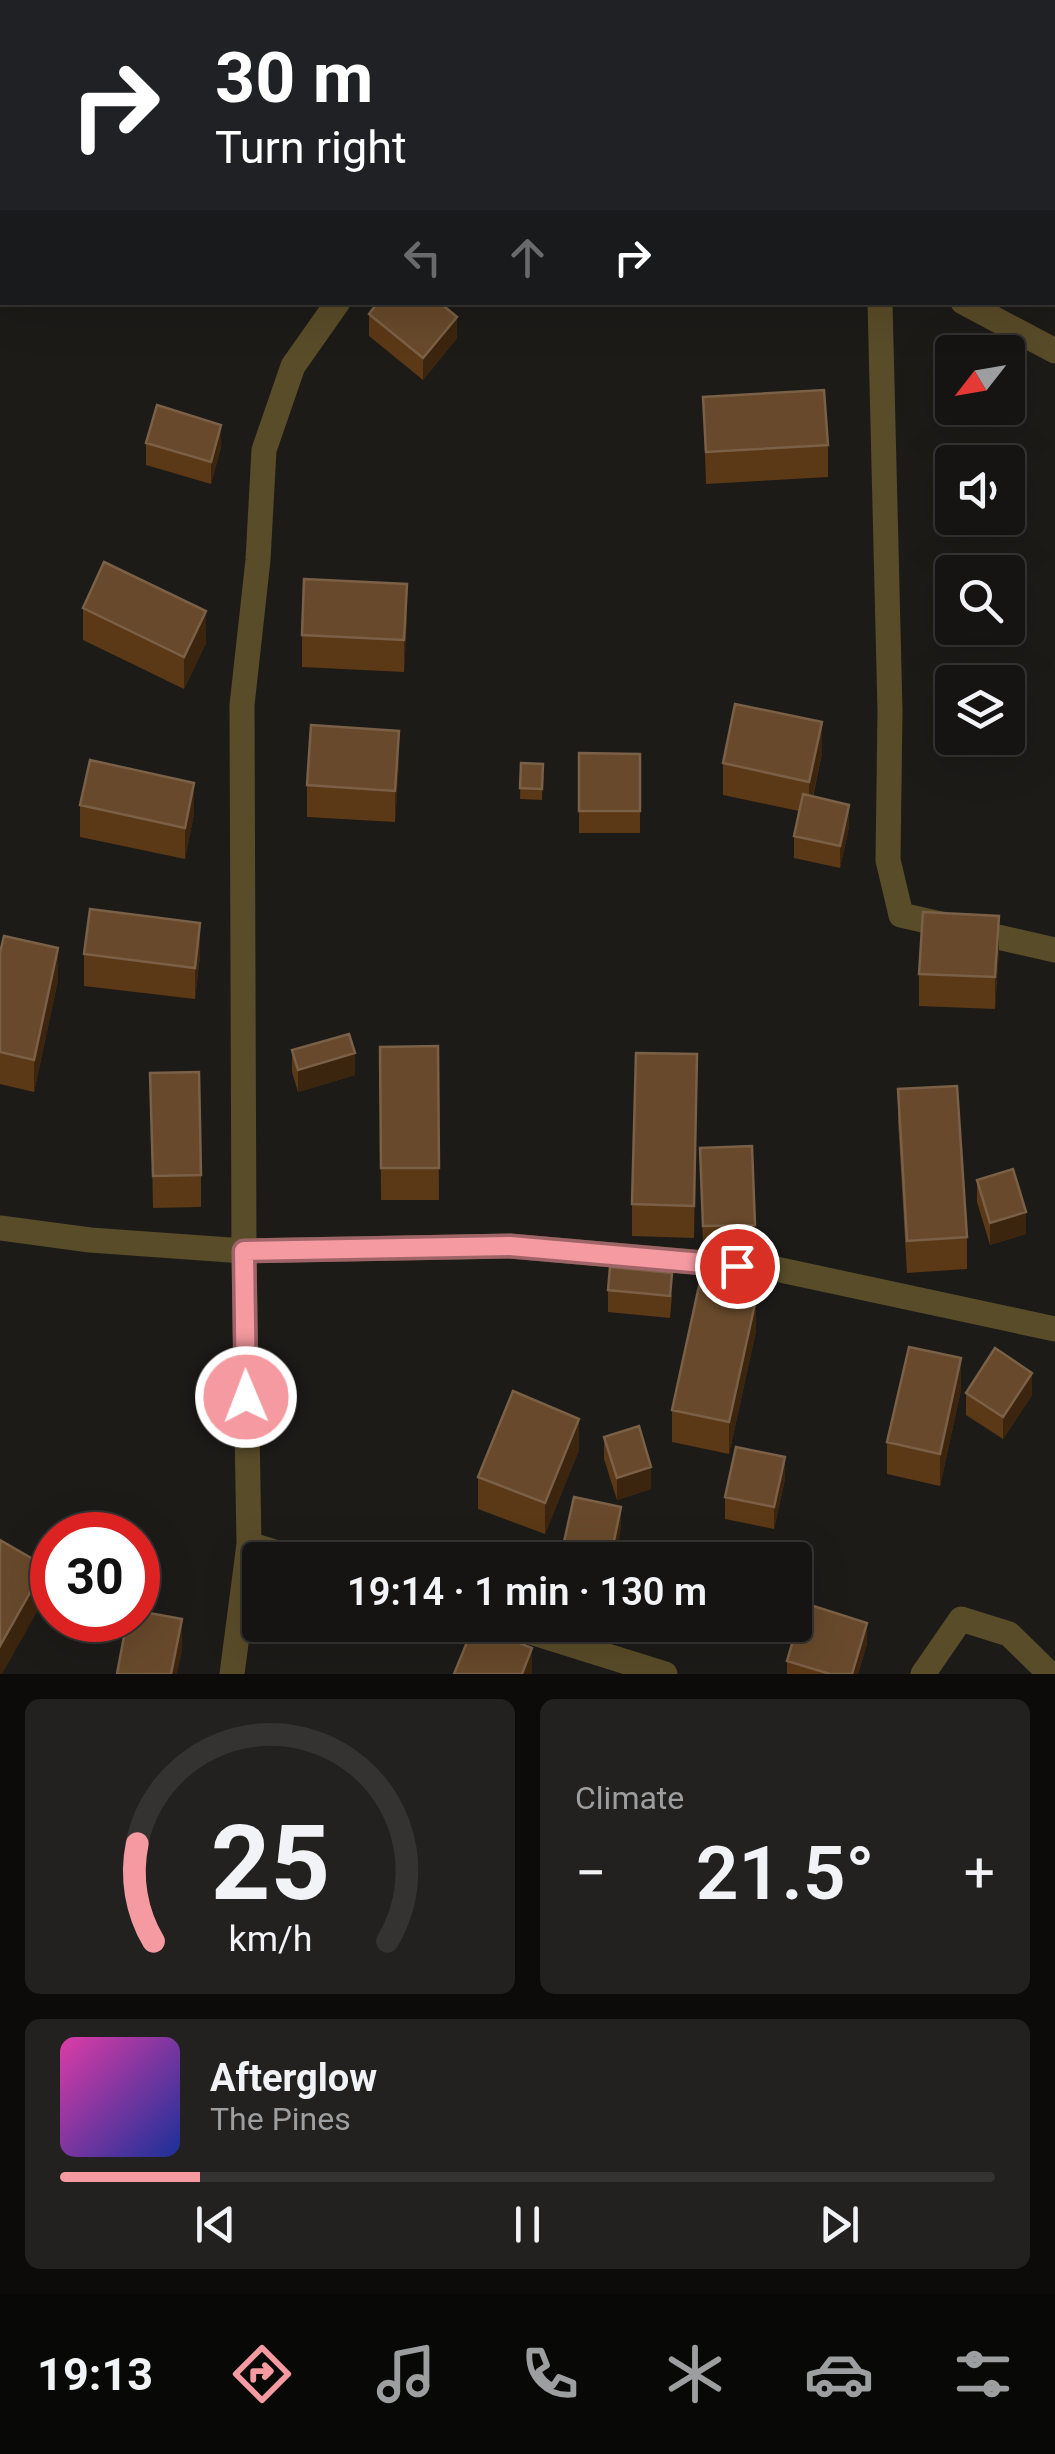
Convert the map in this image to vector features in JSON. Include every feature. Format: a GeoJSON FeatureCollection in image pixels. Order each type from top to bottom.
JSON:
{"type":"FeatureCollection","features":[{"type":"Feature","properties":{"kind":"street"},"geometry":{"type":"LineString","coordinates":[[248,1542],[242,705],[258,560],[264,450],[293,366],[336,305]]}},
{"type":"Feature","properties":{"kind":"street"},"geometry":{"type":"LineString","coordinates":[[880,305],[890,711],[888,860],[901,915],[1055,950]]}},
{"type":"Feature","properties":{"kind":"street"},"geometry":{"type":"LineString","coordinates":[[969,305],[1055,350]]}},
{"type":"Feature","properties":{"kind":"street"},"geometry":{"type":"LineString","coordinates":[[0,1228],[90,1240],[244,1251],[510,1246],[776,1269],[1055,1330]]}},
{"type":"Feature","properties":{"kind":"street"},"geometry":{"type":"LineString","coordinates":[[232,1674],[242,1593]]}},
{"type":"Feature","properties":{"kind":"street"},"geometry":{"type":"LineString","coordinates":[[923,1674],[960,1620],[1009,1634],[1050,1674]]}},
{"type":"Feature","properties":{"kind":"street"},"geometry":{"type":"LineString","coordinates":[[562,1642],[665,1674]]}},
{"type":"Feature","properties":{"kind":"building"},"geometry":{"type":"Polygon","coordinates":[[[376,305],[443,305],[457,317],[423,358],[369,314],[376,305]]]}},
{"type":"Feature","properties":{"kind":"building"},"geometry":{"type":"Polygon","coordinates":[[[824,390],[828,445],[706,452],[703,397],[824,390]]]}},
{"type":"Feature","properties":{"kind":"building"},"geometry":{"type":"Polygon","coordinates":[[[157,405],[221,425],[211,462],[146,443],[157,405]]]}},
{"type":"Feature","properties":{"kind":"building"},"geometry":{"type":"Polygon","coordinates":[[[104,562],[206,611],[184,657],[83,608],[104,562]]]}},
{"type":"Feature","properties":{"kind":"building"},"geometry":{"type":"Polygon","coordinates":[[[304,579],[407,584],[404,640],[302,635],[304,579]]]}},
{"type":"Feature","properties":{"kind":"building"},"geometry":{"type":"Polygon","coordinates":[[[735,704],[822,722],[809,782],[723,763],[735,704]]]}},
{"type":"Feature","properties":{"kind":"building"},"geometry":{"type":"Polygon","coordinates":[[[311,725],[399,731],[395,791],[307,785],[311,725]]]}},
{"type":"Feature","properties":{"kind":"building"},"geometry":{"type":"Polygon","coordinates":[[[579,753],[640,754],[640,811],[579,811],[579,753]]]}},
{"type":"Feature","properties":{"kind":"building"},"geometry":{"type":"Polygon","coordinates":[[[90,760],[194,783],[185,828],[80,805],[90,760]]]}},
{"type":"Feature","properties":{"kind":"building"},"geometry":{"type":"Polygon","coordinates":[[[521,763],[543,764],[542,789],[520,788],[521,763]]]}},
{"type":"Feature","properties":{"kind":"building"},"geometry":{"type":"Polygon","coordinates":[[[803,794],[849,805],[840,846],[794,836],[803,794]]]}},
{"type":"Feature","properties":{"kind":"building"},"geometry":{"type":"Polygon","coordinates":[[[90,909],[200,923],[195,968],[84,954],[90,909]]]}},
{"type":"Feature","properties":{"kind":"building"},"geometry":{"type":"Polygon","coordinates":[[[923,912],[999,916],[995,977],[919,974],[923,912]]]}},
{"type":"Feature","properties":{"kind":"building"},"geometry":{"type":"Polygon","coordinates":[[[4,936],[58,948],[34,1060],[0,1052],[0,953],[4,936]]]}},
{"type":"Feature","properties":{"kind":"building"},"geometry":{"type":"Polygon","coordinates":[[[349,1034],[355,1053],[298,1070],[292,1050],[349,1034]]]}},
{"type":"Feature","properties":{"kind":"building"},"geometry":{"type":"Polygon","coordinates":[[[438,1046],[439,1168],[381,1168],[380,1047],[438,1046]]]}},
{"type":"Feature","properties":{"kind":"building"},"geometry":{"type":"Polygon","coordinates":[[[636,1053],[697,1054],[694,1206],[632,1204],[636,1053]]]}},
{"type":"Feature","properties":{"kind":"building"},"geometry":{"type":"Polygon","coordinates":[[[199,1072],[201,1175],[153,1176],[150,1073],[199,1072]]]}},
{"type":"Feature","properties":{"kind":"building"},"geometry":{"type":"Polygon","coordinates":[[[957,1086],[967,1237],[907,1241],[898,1089],[957,1086]]]}},
{"type":"Feature","properties":{"kind":"building"},"geometry":{"type":"Polygon","coordinates":[[[752,1146],[755,1225],[703,1226],[700,1148],[752,1146]]]}},
{"type":"Feature","properties":{"kind":"building"},"geometry":{"type":"Polygon","coordinates":[[[1013,1169],[1026,1212],[990,1223],[977,1180],[1013,1169]]]}},
{"type":"Feature","properties":{"kind":"building"},"geometry":{"type":"Polygon","coordinates":[[[610,1267],[672,1273],[670,1296],[608,1290],[610,1267]]]}},
{"type":"Feature","properties":{"kind":"building"},"geometry":{"type":"Polygon","coordinates":[[[699,1286],[756,1299],[729,1422],[672,1410],[699,1286]]]}},
{"type":"Feature","properties":{"kind":"building"},"geometry":{"type":"Polygon","coordinates":[[[909,1347],[961,1358],[940,1454],[887,1442],[909,1347]]]}},
{"type":"Feature","properties":{"kind":"building"},"geometry":{"type":"Polygon","coordinates":[[[995,1348],[1032,1373],[1003,1417],[966,1393],[995,1348]]]}},
{"type":"Feature","properties":{"kind":"building"},"geometry":{"type":"Polygon","coordinates":[[[513,1391],[579,1419],[545,1503],[478,1477],[513,1391]]]}},
{"type":"Feature","properties":{"kind":"building"},"geometry":{"type":"Polygon","coordinates":[[[639,1426],[651,1467],[617,1478],[604,1437],[639,1426]]]}},
{"type":"Feature","properties":{"kind":"building"},"geometry":{"type":"Polygon","coordinates":[[[736,1447],[785,1457],[774,1507],[725,1497],[736,1447]]]}},
{"type":"Feature","properties":{"kind":"building"},"geometry":{"type":"Polygon","coordinates":[[[574,1497],[621,1507],[614,1542],[564,1542],[574,1497]]]}},
{"type":"Feature","properties":{"kind":"building"},"geometry":{"type":"Polygon","coordinates":[[[0,1540],[30,1557],[30,1593],[0,1646],[0,1540]]]}},
{"type":"Feature","properties":{"kind":"building"},"geometry":{"type":"Polygon","coordinates":[[[812,1606],[867,1623],[852,1674],[830,1674],[787,1661],[793,1642],[812,1642],[812,1606]]]}},
{"type":"Feature","properties":{"kind":"building"},"geometry":{"type":"Polygon","coordinates":[[[160,1615],[182,1619],[171,1674],[117,1674],[123,1642],[160,1642],[160,1615]]]}},
{"type":"Feature","properties":{"kind":"building"},"geometry":{"type":"Polygon","coordinates":[[[467,1642],[517,1642],[532,1648],[522,1674],[454,1674],[467,1642]]]}},
{"type":"Feature","properties":{"kind":"route"},"geometry":{"type":"LineString","coordinates":[[246,1397],[244,1251],[510,1246],[737,1266]]}}]}
